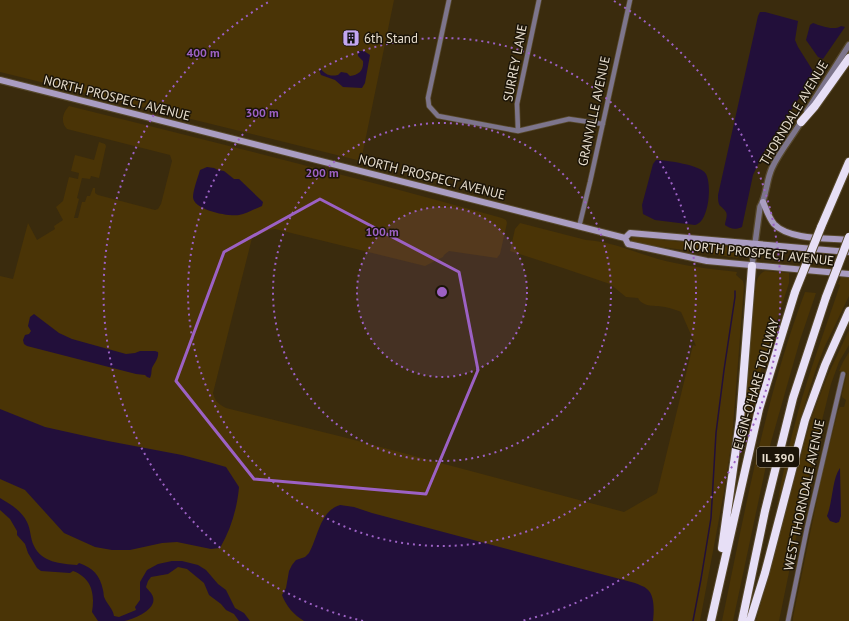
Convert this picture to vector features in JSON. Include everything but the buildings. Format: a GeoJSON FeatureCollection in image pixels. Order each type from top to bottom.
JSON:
{"type":"FeatureCollection","features":[{"type":"Feature","properties":{"kind":"highway"},"geometry":{"type":"LineString","coordinates":[[801,122],[815,106],[849,58]]}},
{"type":"Feature","properties":{"kind":"highway","name":"ELGIN-O'HARE TOLLWAY"},"geometry":{"type":"LineString","coordinates":[[711,621],[759,409],[795,292],[820,227],[849,162]]}},
{"type":"Feature","properties":{"kind":"highway","name":"IL 390"},"geometry":{"type":"LineString","coordinates":[[742,621],[765,511],[793,398],[826,297],[849,237]]}},
{"type":"Feature","properties":{"kind":"highway"},"geometry":{"type":"LineString","coordinates":[[715,602],[740,420],[752,266]]}},
{"type":"Feature","properties":{"kind":"highway"},"geometry":{"type":"LineString","coordinates":[[750,621],[765,574],[805,420],[825,365],[849,311]]}},
{"type":"Feature","properties":{"kind":"main road","name":"NORTH PROSPECT AVENUE"},"geometry":{"type":"LineString","coordinates":[[0,80],[625,238],[628,244],[659,252],[707,261],[849,274]]}},
{"type":"Feature","properties":{"kind":"main road"},"geometry":{"type":"LineString","coordinates":[[763,202],[774,224],[785,232],[801,236],[849,240]]}},
{"type":"Feature","properties":{"kind":"main road","name":"NORTH PROSPECT AVENUE"},"geometry":{"type":"LineString","coordinates":[[625,238],[630,233],[849,252]]}},
{"type":"Feature","properties":{"kind":"street"},"geometry":{"type":"LineString","coordinates":[[449,0],[428,98],[429,106],[438,116],[518,131],[569,119],[603,124]]}},
{"type":"Feature","properties":{"kind":"street","name":"SURREY LANE"},"geometry":{"type":"LineString","coordinates":[[518,131],[517,104],[539,0]]}},
{"type":"Feature","properties":{"kind":"street","name":"GRANVILLE AVENUE"},"geometry":{"type":"LineString","coordinates":[[579,227],[630,0]]}},
{"type":"Feature","properties":{"kind":"street","name":"THORNDALE AVENUE"},"geometry":{"type":"LineString","coordinates":[[752,266],[760,207],[763,202],[772,168],[849,45]]}},
{"type":"Feature","properties":{"kind":"street","name":"WEST THORNDALE AVENUE"},"geometry":{"type":"LineString","coordinates":[[788,621],[809,520],[843,374]]}},
{"type":"Feature","properties":{"kind":"highlighted area"},"geometry":{"type":"Polygon","coordinates":[[[320,199],[459,272],[478,370],[426,494],[254,479],[176,381],[224,252],[320,199]]]}},
{"type":"Feature","properties":{"kind":"shaded area"},"geometry":{"type":"Polygon","coordinates":[[[0,0],[394,0],[361,161],[0,72],[0,0]]]}},
{"type":"Feature","properties":{"kind":"shaded area"},"geometry":{"type":"Polygon","coordinates":[[[760,12],[798,21],[795,40],[815,74],[765,150],[753,175],[742,227],[733,229],[725,225],[727,214],[719,204],[718,195],[760,12]]]}},
{"type":"Feature","properties":{"kind":"shaded area"},"geometry":{"type":"Polygon","coordinates":[[[813,23],[831,28],[841,26],[845,27],[823,59],[818,57],[806,40],[810,25],[813,23]]]}},
{"type":"Feature","properties":{"kind":"shaded area"},"geometry":{"type":"Polygon","coordinates":[[[359,51],[364,51],[370,55],[365,83],[362,88],[343,87],[335,80],[321,75],[319,70],[320,68],[332,76],[338,75],[341,72],[347,73],[350,76],[358,73],[362,69],[363,64],[363,61],[358,56],[359,51]]]}},
{"type":"Feature","properties":{"kind":"shaded area"},"geometry":{"type":"Polygon","coordinates":[[[69,106],[340,174],[506,220],[507,223],[500,254],[497,258],[449,251],[443,257],[425,266],[275,229],[269,230],[252,238],[213,393],[215,398],[219,404],[226,408],[343,437],[624,512],[657,493],[693,345],[696,346],[681,312],[667,307],[646,305],[638,298],[626,297],[610,284],[510,251],[515,229],[520,223],[586,240],[613,245],[658,259],[697,267],[737,272],[736,275],[743,281],[744,286],[732,439],[724,492],[700,621],[0,621],[0,276],[13,279],[28,223],[37,240],[55,229],[54,226],[63,220],[56,207],[63,201],[69,177],[78,179],[79,173],[71,171],[75,155],[94,160],[99,142],[105,144],[106,146],[99,178],[91,176],[90,179],[82,178],[74,218],[78,218],[82,202],[85,202],[87,196],[90,196],[93,188],[95,188],[95,193],[98,195],[155,210],[158,209],[161,204],[172,161],[170,155],[67,129],[63,117],[69,106]]]}},
{"type":"Feature","properties":{"kind":"shaded area"},"geometry":{"type":"Polygon","coordinates":[[[656,160],[675,162],[691,166],[703,171],[706,174],[709,186],[708,202],[700,222],[695,225],[655,220],[643,214],[642,205],[653,164],[656,160]]]}},
{"type":"Feature","properties":{"kind":"shaded area"},"geometry":{"type":"Polygon","coordinates":[[[207,167],[224,171],[234,179],[239,179],[263,202],[262,206],[244,214],[228,215],[212,212],[199,206],[193,197],[194,191],[200,170],[207,167]]]}},
{"type":"Feature","properties":{"kind":"shaded area"},"geometry":{"type":"Polygon","coordinates":[[[632,237],[732,247],[739,249],[738,258],[642,244],[631,241],[632,237]]]}},
{"type":"Feature","properties":{"kind":"shaded area"},"geometry":{"type":"Polygon","coordinates":[[[765,271],[789,273],[789,283],[758,379],[744,430],[742,430],[756,286],[758,277],[765,271]]]}},
{"type":"Feature","properties":{"kind":"shaded area"},"geometry":{"type":"Polygon","coordinates":[[[841,277],[849,278],[849,296],[824,348],[816,369],[776,510],[798,412],[840,285],[838,284],[841,277]]]}},
{"type":"Feature","properties":{"kind":"shaded area"},"geometry":{"type":"Polygon","coordinates":[[[805,292],[816,293],[800,340],[771,442],[733,621],[722,621],[767,414],[778,373],[805,292]]]}},
{"type":"Feature","properties":{"kind":"shaded area"},"geometry":{"type":"Polygon","coordinates":[[[34,314],[59,333],[72,339],[126,354],[140,351],[158,352],[150,378],[145,375],[27,346],[24,344],[23,340],[25,335],[29,334],[31,331],[28,326],[30,317],[34,314]]]}},
{"type":"Feature","properties":{"kind":"shaded area"},"geometry":{"type":"Polygon","coordinates":[[[849,330],[849,345],[839,362],[831,384],[811,465],[779,621],[756,621],[811,419],[827,377],[849,330]]]}},
{"type":"Feature","properties":{"kind":"shaded area"},"geometry":{"type":"Polygon","coordinates":[[[849,352],[849,621],[793,621],[822,475],[838,411],[840,407],[844,407],[846,400],[842,397],[842,394],[847,373],[839,371],[849,352]]]}},
{"type":"Feature","properties":{"kind":"shaded area"},"geometry":{"type":"Polygon","coordinates":[[[0,409],[45,427],[182,455],[226,467],[239,487],[233,519],[220,548],[211,549],[177,542],[162,543],[130,550],[112,550],[95,547],[64,533],[25,490],[0,479],[0,409]]]}},
{"type":"Feature","properties":{"kind":"shaded area"},"geometry":{"type":"Polygon","coordinates":[[[840,468],[841,516],[839,522],[836,523],[830,521],[827,516],[835,478],[840,468]]]}},
{"type":"Feature","properties":{"kind":"shaded area"},"geometry":{"type":"Polygon","coordinates":[[[0,498],[15,508],[25,518],[34,546],[41,556],[58,563],[77,565],[79,563],[88,567],[98,576],[102,585],[104,598],[112,609],[114,616],[119,617],[136,610],[135,607],[140,600],[140,582],[147,570],[158,564],[172,561],[182,561],[198,565],[206,570],[218,584],[226,590],[235,608],[244,613],[250,621],[239,621],[234,614],[226,610],[209,595],[204,583],[187,569],[178,567],[168,574],[151,577],[148,581],[146,587],[153,597],[153,602],[148,610],[124,621],[98,621],[92,612],[93,599],[91,587],[88,582],[73,571],[70,573],[41,571],[37,568],[28,553],[25,544],[17,535],[17,531],[10,519],[0,510],[0,498]]]}},
{"type":"Feature","properties":{"kind":"shaded area"},"geometry":{"type":"Polygon","coordinates":[[[340,505],[354,507],[635,583],[643,586],[650,592],[654,613],[653,621],[304,621],[291,610],[282,595],[286,588],[289,571],[296,560],[305,557],[309,553],[320,525],[333,508],[340,505]]]}},
{"type":"Feature","properties":{"kind":"waterway"},"geometry":{"type":"LineString","coordinates":[[693,621],[711,518],[716,433],[735,291]]}},
{"type":"Feature","properties":{"kind":"place","name":"6th Stand"},"geometry":{"type":"Point","coordinates":[351,38]}}]}
